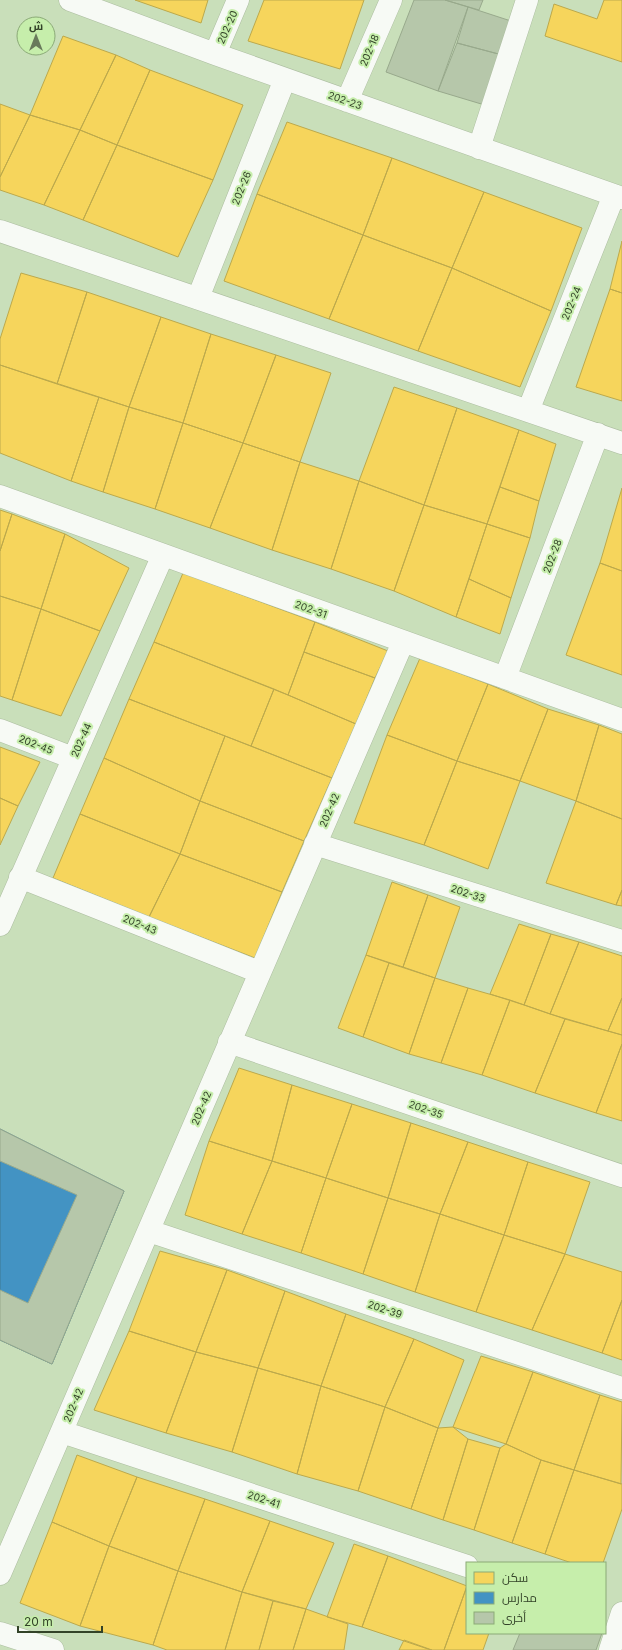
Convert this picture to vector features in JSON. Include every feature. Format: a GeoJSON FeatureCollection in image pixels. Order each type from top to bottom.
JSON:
{"type":"FeatureCollection","features":[{"type":"Feature","properties":{"kind":"street","name":"202-23"},"geometry":{"type":"LineString","coordinates":[[70,0],[215,54],[618,197]]}},
{"type":"Feature","properties":{"kind":"street","name":"202-20"},"geometry":{"type":"LineString","coordinates":[[215,54],[238,0]]}},
{"type":"Feature","properties":{"kind":"street","name":"202-18"},"geometry":{"type":"LineString","coordinates":[[347,101],[391,0]]}},
{"type":"Feature","properties":{"kind":"street"},"geometry":{"type":"LineString","coordinates":[[479,148],[527,0]]}},
{"type":"Feature","properties":{"kind":"street","name":"202-26"},"geometry":{"type":"LineString","coordinates":[[198,298],[285,79]]}},
{"type":"Feature","properties":{"kind":"street","name":"202-24"},"geometry":{"type":"LineString","coordinates":[[528,411],[618,197]]}},
{"type":"Feature","properties":{"kind":"street"},"geometry":{"type":"LineString","coordinates":[[1,233],[198,298],[622,443]]}},
{"type":"Feature","properties":{"kind":"street","name":"202-28"},"geometry":{"type":"LineString","coordinates":[[505,678],[598,434]]}},
{"type":"Feature","properties":{"kind":"street","name":"202-31"},"geometry":{"type":"LineString","coordinates":[[0,496],[163,556],[622,720]]}},
{"type":"Feature","properties":{"kind":"street","name":"202-44"},"geometry":{"type":"LineString","coordinates":[[0,925],[163,556]]}},
{"type":"Feature","properties":{"kind":"street","name":"202-42"},"geometry":{"type":"LineString","coordinates":[[0,1574],[403,642]]}},
{"type":"Feature","properties":{"kind":"street","name":"202-45"},"geometry":{"type":"LineString","coordinates":[[0,730],[73,758]]}},
{"type":"Feature","properties":{"kind":"street","name":"202-33"},"geometry":{"type":"LineString","coordinates":[[315,844],[622,941]]}},
{"type":"Feature","properties":{"kind":"street","name":"202-43"},"geometry":{"type":"LineString","coordinates":[[20,877],[259,972]]}},
{"type":"Feature","properties":{"kind":"street","name":"202-35"},"geometry":{"type":"LineString","coordinates":[[229,1042],[622,1176]]}},
{"type":"Feature","properties":{"kind":"street","name":"202-39"},"geometry":{"type":"LineString","coordinates":[[149,1230],[622,1388]]}},
{"type":"Feature","properties":{"kind":"street","name":"202-41"},"geometry":{"type":"LineString","coordinates":[[62,1432],[466,1566]]}},
{"type":"Feature","properties":{"kind":"street"},"geometry":{"type":"LineString","coordinates":[[610,1650],[616,1614]]}},
{"type":"Feature","properties":{"kind":"street"},"geometry":{"type":"LineString","coordinates":[[0,1633],[53,1650]]}},
{"type":"Feature","properties":{"kind":"building: سكن"},"geometry":{"type":"Polygon","coordinates":[[[135,0],[208,0],[201,23],[135,0]]]}},
{"type":"Feature","properties":{"kind":"building: سكن"},"geometry":{"type":"Polygon","coordinates":[[[264,0],[364,0],[340,69],[248,41],[264,0]]]}},
{"type":"Feature","properties":{"kind":"building: سكن"},"geometry":{"type":"Polygon","coordinates":[[[604,0],[622,0],[622,62],[545,36],[554,4],[597,19],[604,0]]]}},
{"type":"Feature","properties":{"kind":"building: سكن"},"geometry":{"type":"Polygon","coordinates":[[[63,36],[116,55],[80,130],[30,115],[55,56],[56,56],[63,36]]]}},
{"type":"Feature","properties":{"kind":"building: سكن"},"geometry":{"type":"Polygon","coordinates":[[[116,55],[150,70],[117,145],[80,130],[116,55]]]}},
{"type":"Feature","properties":{"kind":"building: سكن"},"geometry":{"type":"Polygon","coordinates":[[[150,70],[243,105],[213,180],[117,145],[150,70]]]}},
{"type":"Feature","properties":{"kind":"building: سكن"},"geometry":{"type":"Polygon","coordinates":[[[0,104],[30,115],[0,177],[0,104]]]}},
{"type":"Feature","properties":{"kind":"building: سكن"},"geometry":{"type":"Polygon","coordinates":[[[30,115],[80,130],[44,205],[0,190],[0,177],[30,115]]]}},
{"type":"Feature","properties":{"kind":"building: سكن"},"geometry":{"type":"Polygon","coordinates":[[[287,122],[392,158],[363,235],[257,194],[287,122]]]}},
{"type":"Feature","properties":{"kind":"building: سكن"},"geometry":{"type":"Polygon","coordinates":[[[80,130],[117,145],[83,220],[44,205],[80,130]]]}},
{"type":"Feature","properties":{"kind":"building: سكن"},"geometry":{"type":"Polygon","coordinates":[[[117,145],[213,180],[178,257],[83,220],[117,145]]]}},
{"type":"Feature","properties":{"kind":"building: سكن"},"geometry":{"type":"Polygon","coordinates":[[[392,158],[484,192],[452,268],[363,235],[392,158]]]}},
{"type":"Feature","properties":{"kind":"building: سكن"},"geometry":{"type":"Polygon","coordinates":[[[484,192],[582,228],[551,311],[452,268],[484,192]]]}},
{"type":"Feature","properties":{"kind":"building: سكن"},"geometry":{"type":"Polygon","coordinates":[[[257,194],[363,235],[329,319],[224,281],[257,194]]]}},
{"type":"Feature","properties":{"kind":"building: سكن"},"geometry":{"type":"Polygon","coordinates":[[[363,235],[452,268],[418,351],[329,319],[363,235]]]}},
{"type":"Feature","properties":{"kind":"building: سكن"},"geometry":{"type":"Polygon","coordinates":[[[622,241],[622,293],[610,289],[622,241]]]}},
{"type":"Feature","properties":{"kind":"building: سكن"},"geometry":{"type":"Polygon","coordinates":[[[452,268],[551,311],[520,387],[418,351],[452,268]]]}},
{"type":"Feature","properties":{"kind":"building: سكن"},"geometry":{"type":"Polygon","coordinates":[[[21,273],[87,292],[57,384],[0,365],[0,339],[21,273]]]}},
{"type":"Feature","properties":{"kind":"building: سكن"},"geometry":{"type":"Polygon","coordinates":[[[610,289],[622,293],[622,401],[576,387],[610,289]]]}},
{"type":"Feature","properties":{"kind":"building: سكن"},"geometry":{"type":"Polygon","coordinates":[[[87,292],[161,317],[129,407],[57,384],[87,292]]]}},
{"type":"Feature","properties":{"kind":"building: سكن"},"geometry":{"type":"Polygon","coordinates":[[[161,317],[211,334],[183,423],[129,407],[161,317]]]}},
{"type":"Feature","properties":{"kind":"building: سكن"},"geometry":{"type":"Polygon","coordinates":[[[211,334],[276,355],[243,443],[183,423],[211,334]]]}},
{"type":"Feature","properties":{"kind":"building: سكن"},"geometry":{"type":"Polygon","coordinates":[[[276,355],[331,373],[300,462],[243,443],[276,355]]]}},
{"type":"Feature","properties":{"kind":"building: سكن"},"geometry":{"type":"Polygon","coordinates":[[[0,365],[99,397],[71,481],[0,453],[0,365]]]}},
{"type":"Feature","properties":{"kind":"building: سكن"},"geometry":{"type":"Polygon","coordinates":[[[394,387],[457,408],[424,505],[359,481],[394,387]]]}},
{"type":"Feature","properties":{"kind":"building: سكن"},"geometry":{"type":"Polygon","coordinates":[[[99,397],[129,407],[103,492],[71,481],[99,397]]]}},
{"type":"Feature","properties":{"kind":"building: سكن"},"geometry":{"type":"Polygon","coordinates":[[[129,407],[183,423],[155,509],[103,492],[129,407]]]}},
{"type":"Feature","properties":{"kind":"building: سكن"},"geometry":{"type":"Polygon","coordinates":[[[457,408],[519,430],[487,524],[424,505],[457,408]]]}},
{"type":"Feature","properties":{"kind":"building: سكن"},"geometry":{"type":"Polygon","coordinates":[[[183,423],[243,443],[210,528],[155,509],[183,423]]]}},
{"type":"Feature","properties":{"kind":"building: سكن"},"geometry":{"type":"Polygon","coordinates":[[[519,430],[556,444],[539,501],[500,487],[519,430]]]}},
{"type":"Feature","properties":{"kind":"building: سكن"},"geometry":{"type":"Polygon","coordinates":[[[243,443],[300,462],[272,550],[210,528],[243,443]]]}},
{"type":"Feature","properties":{"kind":"building: سكن"},"geometry":{"type":"Polygon","coordinates":[[[300,462],[359,481],[331,569],[272,550],[300,462]]]}},
{"type":"Feature","properties":{"kind":"building: سكن"},"geometry":{"type":"Polygon","coordinates":[[[359,481],[424,505],[394,591],[331,569],[359,481]]]}},
{"type":"Feature","properties":{"kind":"building: سكن"},"geometry":{"type":"Polygon","coordinates":[[[500,487],[539,501],[530,538],[487,524],[500,487]]]}},
{"type":"Feature","properties":{"kind":"building: سكن"},"geometry":{"type":"Polygon","coordinates":[[[622,488],[622,571],[600,563],[622,488]]]}},
{"type":"Feature","properties":{"kind":"building: سكن"},"geometry":{"type":"Polygon","coordinates":[[[424,505],[487,524],[456,617],[394,591],[424,505]]]}},
{"type":"Feature","properties":{"kind":"building: سكن"},"geometry":{"type":"Polygon","coordinates":[[[0,510],[12,514],[0,551],[0,510]]]}},
{"type":"Feature","properties":{"kind":"building: سكن"},"geometry":{"type":"Polygon","coordinates":[[[12,514],[65,534],[41,609],[0,596],[0,551],[12,514]]]}},
{"type":"Feature","properties":{"kind":"building: سكن"},"geometry":{"type":"Polygon","coordinates":[[[487,524],[530,538],[511,598],[469,579],[487,524]]]}},
{"type":"Feature","properties":{"kind":"building: سكن"},"geometry":{"type":"Polygon","coordinates":[[[65,534],[129,568],[100,631],[41,609],[65,534]]]}},
{"type":"Feature","properties":{"kind":"building: سكن"},"geometry":{"type":"Polygon","coordinates":[[[600,563],[622,571],[622,675],[566,655],[600,563]]]}},
{"type":"Feature","properties":{"kind":"building: سكن"},"geometry":{"type":"Polygon","coordinates":[[[183,573],[315,622],[288,695],[154,642],[183,573]]]}},
{"type":"Feature","properties":{"kind":"building: سكن"},"geometry":{"type":"Polygon","coordinates":[[[469,579],[511,598],[500,634],[456,617],[469,579]]]}},
{"type":"Feature","properties":{"kind":"building: سكن"},"geometry":{"type":"Polygon","coordinates":[[[0,596],[41,609],[12,700],[0,696],[0,596]]]}},
{"type":"Feature","properties":{"kind":"building: سكن"},"geometry":{"type":"Polygon","coordinates":[[[41,609],[100,631],[61,716],[12,700],[41,609]]]}},
{"type":"Feature","properties":{"kind":"building: سكن"},"geometry":{"type":"Polygon","coordinates":[[[315,622],[388,651],[375,678],[304,652],[315,622]]]}},
{"type":"Feature","properties":{"kind":"building: سكن"},"geometry":{"type":"Polygon","coordinates":[[[154,642],[274,689],[251,746],[129,699],[154,642]]]}},
{"type":"Feature","properties":{"kind":"building: سكن"},"geometry":{"type":"Polygon","coordinates":[[[304,652],[375,678],[356,724],[288,695],[304,652]]]}},
{"type":"Feature","properties":{"kind":"building: سكن"},"geometry":{"type":"Polygon","coordinates":[[[420,658],[488,684],[457,761],[387,735],[420,658]]]}},
{"type":"Feature","properties":{"kind":"building: سكن"},"geometry":{"type":"Polygon","coordinates":[[[488,684],[548,709],[520,781],[457,761],[488,684]]]}},
{"type":"Feature","properties":{"kind":"building: سكن"},"geometry":{"type":"Polygon","coordinates":[[[274,689],[356,724],[332,778],[251,746],[274,689]]]}},
{"type":"Feature","properties":{"kind":"building: سكن"},"geometry":{"type":"Polygon","coordinates":[[[129,699],[225,736],[200,801],[104,758],[129,699]]]}},
{"type":"Feature","properties":{"kind":"building: سكن"},"geometry":{"type":"Polygon","coordinates":[[[548,709],[599,725],[576,801],[520,781],[548,709]]]}},
{"type":"Feature","properties":{"kind":"building: سكن"},"geometry":{"type":"Polygon","coordinates":[[[599,725],[622,734],[622,819],[576,801],[599,725]]]}},
{"type":"Feature","properties":{"kind":"building: سكن"},"geometry":{"type":"Polygon","coordinates":[[[387,735],[457,761],[424,845],[354,823],[387,735]]]}},
{"type":"Feature","properties":{"kind":"building: سكن"},"geometry":{"type":"Polygon","coordinates":[[[225,736],[332,778],[304,841],[200,801],[225,736]]]}},
{"type":"Feature","properties":{"kind":"building: سكن"},"geometry":{"type":"Polygon","coordinates":[[[0,747],[40,762],[18,806],[0,798],[0,747]]]}},
{"type":"Feature","properties":{"kind":"building: سكن"},"geometry":{"type":"Polygon","coordinates":[[[104,758],[200,801],[180,854],[80,814],[104,758]]]}},
{"type":"Feature","properties":{"kind":"building: سكن"},"geometry":{"type":"Polygon","coordinates":[[[457,761],[520,781],[488,869],[424,845],[457,761]]]}},
{"type":"Feature","properties":{"kind":"building: سكن"},"geometry":{"type":"Polygon","coordinates":[[[0,798],[18,806],[0,845],[0,798]]]}},
{"type":"Feature","properties":{"kind":"building: سكن"},"geometry":{"type":"Polygon","coordinates":[[[200,801],[304,841],[282,892],[180,854],[200,801]]]}},
{"type":"Feature","properties":{"kind":"building: سكن"},"geometry":{"type":"Polygon","coordinates":[[[576,801],[622,819],[622,890],[616,905],[546,883],[576,801]]]}},
{"type":"Feature","properties":{"kind":"building: سكن"},"geometry":{"type":"Polygon","coordinates":[[[80,814],[180,854],[149,917],[53,878],[80,814]]]}},
{"type":"Feature","properties":{"kind":"building: سكن"},"geometry":{"type":"Polygon","coordinates":[[[180,854],[282,892],[255,958],[149,917],[180,854]]]}},
{"type":"Feature","properties":{"kind":"building: سكن"},"geometry":{"type":"Polygon","coordinates":[[[392,882],[428,895],[403,967],[366,955],[392,882]]]}},
{"type":"Feature","properties":{"kind":"building: سكن"},"geometry":{"type":"Polygon","coordinates":[[[622,890],[622,906],[616,905],[622,890]]]}},
{"type":"Feature","properties":{"kind":"building: سكن"},"geometry":{"type":"Polygon","coordinates":[[[428,895],[460,907],[435,978],[403,967],[428,895]]]}},
{"type":"Feature","properties":{"kind":"building: سكن"},"geometry":{"type":"Polygon","coordinates":[[[519,924],[551,934],[524,1005],[490,994],[519,924]]]}},
{"type":"Feature","properties":{"kind":"building: سكن"},"geometry":{"type":"Polygon","coordinates":[[[551,934],[579,942],[550,1014],[524,1005],[551,934]]]}},
{"type":"Feature","properties":{"kind":"building: سكن"},"geometry":{"type":"Polygon","coordinates":[[[579,942],[622,956],[622,998],[608,1031],[550,1014],[579,942]]]}},
{"type":"Feature","properties":{"kind":"building: سكن"},"geometry":{"type":"Polygon","coordinates":[[[366,955],[389,963],[363,1037],[338,1028],[366,955]]]}},
{"type":"Feature","properties":{"kind":"building: سكن"},"geometry":{"type":"Polygon","coordinates":[[[389,963],[435,978],[409,1054],[363,1037],[389,963]]]}},
{"type":"Feature","properties":{"kind":"building: سكن"},"geometry":{"type":"Polygon","coordinates":[[[435,978],[468,988],[441,1063],[409,1054],[435,978]]]}},
{"type":"Feature","properties":{"kind":"building: سكن"},"geometry":{"type":"Polygon","coordinates":[[[468,988],[510,1000],[482,1075],[441,1063],[468,988]]]}},
{"type":"Feature","properties":{"kind":"building: سكن"},"geometry":{"type":"Polygon","coordinates":[[[622,998],[622,1035],[608,1031],[622,998]]]}},
{"type":"Feature","properties":{"kind":"building: سكن"},"geometry":{"type":"Polygon","coordinates":[[[510,1000],[565,1019],[535,1093],[482,1075],[510,1000]]]}},
{"type":"Feature","properties":{"kind":"building: سكن"},"geometry":{"type":"Polygon","coordinates":[[[565,1019],[622,1035],[622,1044],[596,1113],[535,1093],[565,1019]]]}},
{"type":"Feature","properties":{"kind":"building: سكن"},"geometry":{"type":"Polygon","coordinates":[[[622,1044],[622,1121],[596,1113],[622,1044]]]}},
{"type":"Feature","properties":{"kind":"building: سكن"},"geometry":{"type":"Polygon","coordinates":[[[239,1068],[292,1085],[272,1161],[209,1141],[239,1068]]]}},
{"type":"Feature","properties":{"kind":"building: سكن"},"geometry":{"type":"Polygon","coordinates":[[[292,1085],[352,1104],[326,1178],[272,1161],[292,1085]]]}},
{"type":"Feature","properties":{"kind":"building: سكن"},"geometry":{"type":"Polygon","coordinates":[[[352,1104],[411,1123],[388,1198],[326,1178],[352,1104]]]}},
{"type":"Feature","properties":{"kind":"building: سكن"},"geometry":{"type":"Polygon","coordinates":[[[411,1123],[468,1142],[440,1214],[388,1198],[411,1123]]]}},
{"type":"Feature","properties":{"kind":"building: سكن"},"geometry":{"type":"Polygon","coordinates":[[[209,1141],[272,1161],[242,1234],[185,1215],[209,1141]]]}},
{"type":"Feature","properties":{"kind":"building: سكن"},"geometry":{"type":"Polygon","coordinates":[[[468,1142],[528,1162],[504,1235],[440,1214],[468,1142]]]}},
{"type":"Feature","properties":{"kind":"building: سكن"},"geometry":{"type":"Polygon","coordinates":[[[272,1161],[326,1178],[301,1253],[242,1234],[272,1161]]]}},
{"type":"Feature","properties":{"kind":"building: سكن"},"geometry":{"type":"Polygon","coordinates":[[[528,1162],[590,1182],[565,1254],[504,1235],[528,1162]]]}},
{"type":"Feature","properties":{"kind":"building: سكن"},"geometry":{"type":"Polygon","coordinates":[[[326,1178],[388,1198],[363,1274],[301,1253],[326,1178]]]}},
{"type":"Feature","properties":{"kind":"building: سكن"},"geometry":{"type":"Polygon","coordinates":[[[388,1198],[440,1214],[415,1292],[363,1274],[388,1198]]]}},
{"type":"Feature","properties":{"kind":"building: سكن"},"geometry":{"type":"Polygon","coordinates":[[[440,1214],[504,1235],[476,1312],[415,1292],[440,1214]]]}},
{"type":"Feature","properties":{"kind":"building: سكن"},"geometry":{"type":"Polygon","coordinates":[[[504,1235],[565,1254],[532,1330],[476,1312],[504,1235]]]}},
{"type":"Feature","properties":{"kind":"building: سكن"},"geometry":{"type":"Polygon","coordinates":[[[160,1251],[227,1270],[196,1352],[129,1331],[160,1251]]]}},
{"type":"Feature","properties":{"kind":"building: سكن"},"geometry":{"type":"Polygon","coordinates":[[[565,1254],[622,1272],[622,1300],[602,1353],[532,1330],[565,1254]]]}},
{"type":"Feature","properties":{"kind":"building: سكن"},"geometry":{"type":"Polygon","coordinates":[[[227,1270],[285,1291],[258,1368],[196,1352],[227,1270]]]}},
{"type":"Feature","properties":{"kind":"building: سكن"},"geometry":{"type":"Polygon","coordinates":[[[285,1291],[346,1314],[321,1386],[258,1368],[285,1291]]]}},
{"type":"Feature","properties":{"kind":"building: سكن"},"geometry":{"type":"Polygon","coordinates":[[[622,1300],[622,1360],[602,1353],[622,1300]]]}},
{"type":"Feature","properties":{"kind":"building: سكن"},"geometry":{"type":"Polygon","coordinates":[[[346,1314],[414,1339],[385,1407],[321,1386],[346,1314]]]}},
{"type":"Feature","properties":{"kind":"building: سكن"},"geometry":{"type":"Polygon","coordinates":[[[129,1331],[196,1352],[166,1433],[94,1410],[129,1331]]]}},
{"type":"Feature","properties":{"kind":"building: سكن"},"geometry":{"type":"Polygon","coordinates":[[[414,1339],[464,1360],[438,1428],[385,1407],[414,1339]]]}},
{"type":"Feature","properties":{"kind":"building: سكن"},"geometry":{"type":"Polygon","coordinates":[[[196,1352],[258,1368],[232,1452],[166,1433],[196,1352]]]}},
{"type":"Feature","properties":{"kind":"building: سكن"},"geometry":{"type":"Polygon","coordinates":[[[481,1356],[533,1372],[506,1444],[453,1427],[481,1356]]]}},
{"type":"Feature","properties":{"kind":"building: سكن"},"geometry":{"type":"Polygon","coordinates":[[[258,1368],[321,1386],[297,1474],[232,1452],[258,1368]]]}},
{"type":"Feature","properties":{"kind":"building: سكن"},"geometry":{"type":"Polygon","coordinates":[[[533,1372],[600,1395],[574,1470],[541,1460],[506,1444],[533,1372]]]}},
{"type":"Feature","properties":{"kind":"building: سكن"},"geometry":{"type":"Polygon","coordinates":[[[321,1386],[385,1407],[358,1491],[297,1474],[321,1386]]]}},
{"type":"Feature","properties":{"kind":"building: سكن"},"geometry":{"type":"Polygon","coordinates":[[[600,1395],[622,1402],[621,1484],[574,1470],[600,1395]]]}},
{"type":"Feature","properties":{"kind":"building: سكن"},"geometry":{"type":"Polygon","coordinates":[[[385,1407],[438,1428],[411,1509],[358,1491],[385,1407]]]}},
{"type":"Feature","properties":{"kind":"building: سكن"},"geometry":{"type":"Polygon","coordinates":[[[453,1427],[468,1439],[443,1520],[411,1509],[438,1428],[453,1427]]]}},
{"type":"Feature","properties":{"kind":"building: سكن"},"geometry":{"type":"Polygon","coordinates":[[[468,1439],[500,1448],[474,1530],[443,1520],[468,1439]]]}},
{"type":"Feature","properties":{"kind":"building: سكن"},"geometry":{"type":"Polygon","coordinates":[[[506,1444],[541,1460],[512,1543],[474,1530],[500,1448],[506,1444]]]}},
{"type":"Feature","properties":{"kind":"building: سكن"},"geometry":{"type":"Polygon","coordinates":[[[77,1455],[137,1477],[109,1546],[52,1522],[77,1455]]]}},
{"type":"Feature","properties":{"kind":"building: سكن"},"geometry":{"type":"Polygon","coordinates":[[[541,1460],[574,1470],[545,1554],[512,1543],[541,1460]]]}},
{"type":"Feature","properties":{"kind":"building: سكن"},"geometry":{"type":"Polygon","coordinates":[[[574,1470],[622,1484],[622,1509],[603,1562],[569,1562],[545,1554],[574,1470]]]}},
{"type":"Feature","properties":{"kind":"building: سكن"},"geometry":{"type":"Polygon","coordinates":[[[137,1477],[205,1499],[178,1571],[109,1546],[137,1477]]]}},
{"type":"Feature","properties":{"kind":"building: سكن"},"geometry":{"type":"Polygon","coordinates":[[[205,1499],[270,1521],[242,1592],[178,1571],[205,1499]]]}},
{"type":"Feature","properties":{"kind":"building: سكن"},"geometry":{"type":"Polygon","coordinates":[[[270,1521],[334,1543],[306,1609],[242,1592],[270,1521]]]}},
{"type":"Feature","properties":{"kind":"building: سكن"},"geometry":{"type":"Polygon","coordinates":[[[52,1522],[109,1546],[80,1626],[20,1603],[52,1522]]]}},
{"type":"Feature","properties":{"kind":"building: سكن"},"geometry":{"type":"Polygon","coordinates":[[[354,1544],[388,1556],[362,1627],[327,1617],[354,1544]]]}},
{"type":"Feature","properties":{"kind":"building: سكن"},"geometry":{"type":"Polygon","coordinates":[[[109,1546],[178,1571],[153,1645],[80,1626],[109,1546]]]}},
{"type":"Feature","properties":{"kind":"building: سكن"},"geometry":{"type":"Polygon","coordinates":[[[388,1556],[466,1586],[444,1650],[431,1650],[362,1627],[388,1556]]]}},
{"type":"Feature","properties":{"kind":"building: سكن"},"geometry":{"type":"Polygon","coordinates":[[[178,1571],[242,1592],[225,1650],[167,1650],[153,1645],[178,1571]]]}},
{"type":"Feature","properties":{"kind":"building: سكن"},"geometry":{"type":"Polygon","coordinates":[[[466,1589],[466,1634],[489,1634],[483,1650],[444,1650],[466,1589]]]}},
{"type":"Feature","properties":{"kind":"building: سكن"},"geometry":{"type":"Polygon","coordinates":[[[242,1592],[273,1601],[259,1650],[225,1650],[242,1592]]]}},
{"type":"Feature","properties":{"kind":"building: سكن"},"geometry":{"type":"Polygon","coordinates":[[[273,1601],[306,1609],[293,1650],[259,1650],[273,1601]]]}},
{"type":"Feature","properties":{"kind":"building: سكن"},"geometry":{"type":"Polygon","coordinates":[[[306,1609],[348,1624],[344,1650],[293,1650],[306,1609]]]}},
{"type":"Feature","properties":{"kind":"building: سكن"},"geometry":{"type":"Polygon","coordinates":[[[404,1640],[432,1650],[399,1650],[404,1640]]]}},
{"type":"Feature","properties":{"kind":"building: مدارس"},"geometry":{"type":"Polygon","coordinates":[[[0,1129],[124,1191],[52,1364],[0,1340],[0,1129]]]}},
{"type":"Feature","properties":{"kind":"building: أخرى"},"geometry":{"type":"Polygon","coordinates":[[[414,0],[445,0],[468,7],[438,91],[386,72],[414,0]]]}},
{"type":"Feature","properties":{"kind":"building: أخرى"},"geometry":{"type":"Polygon","coordinates":[[[445,0],[483,0],[479,10],[445,0]]]}},
{"type":"Feature","properties":{"kind":"building: أخرى"},"geometry":{"type":"Polygon","coordinates":[[[468,7],[517,23],[506,56],[457,43],[468,7]]]}},
{"type":"Feature","properties":{"kind":"building: أخرى"},"geometry":{"type":"Polygon","coordinates":[[[457,43],[506,56],[488,106],[438,91],[457,43]]]}},
{"type":"Feature","properties":{"kind":"building: أخرى"},"geometry":{"type":"Polygon","coordinates":[[[0,1129],[124,1191],[52,1364],[0,1340],[0,1290],[28,1303],[77,1195],[0,1161],[0,1129]]]}},
{"type":"Feature","properties":{"kind":"building: أخرى"},"geometry":{"type":"Polygon","coordinates":[[[520,1634],[602,1634],[596,1650],[513,1650],[520,1634]]]}}]}
